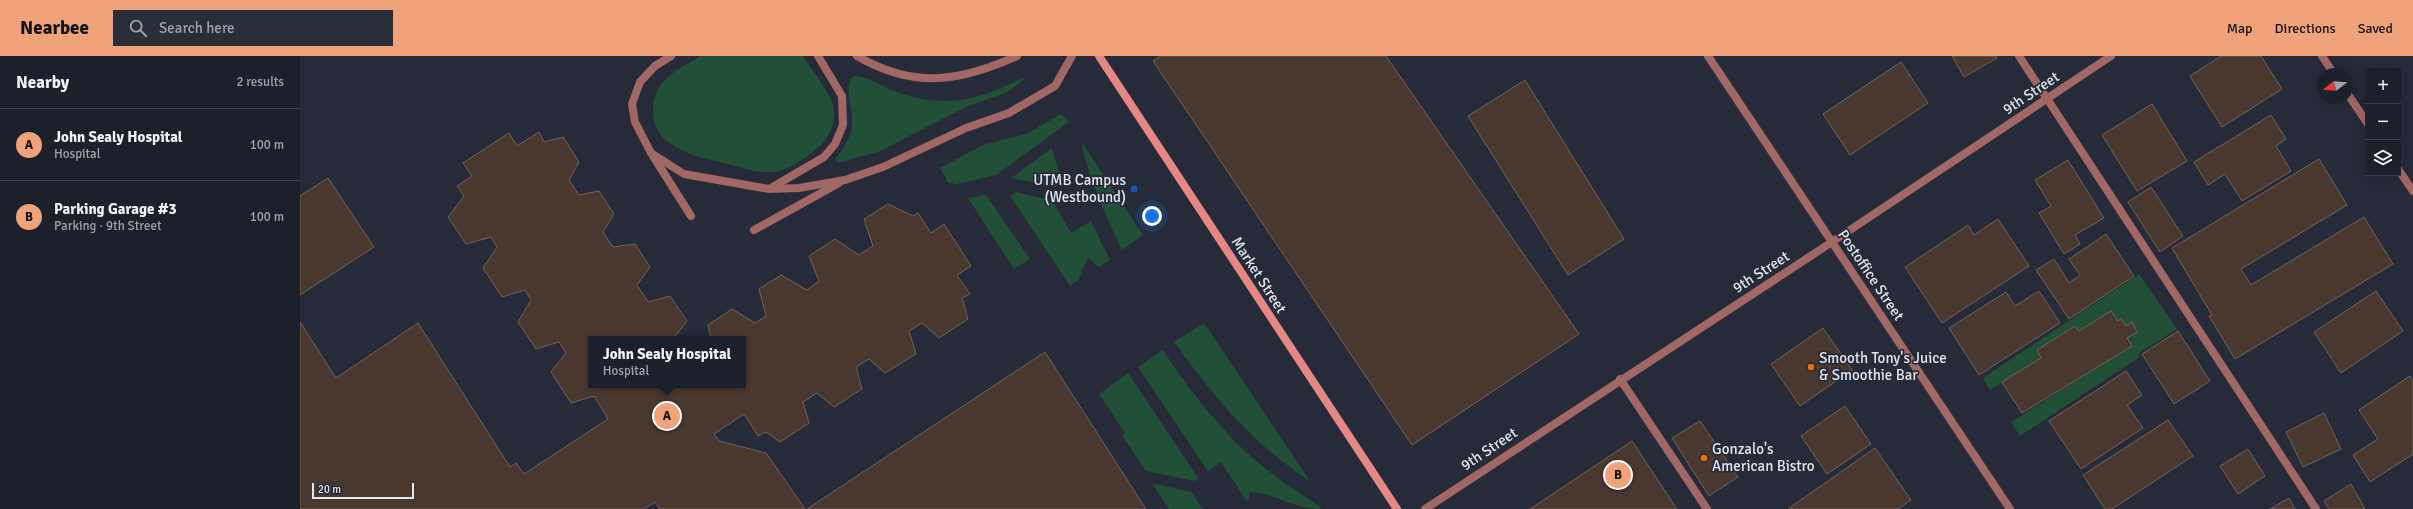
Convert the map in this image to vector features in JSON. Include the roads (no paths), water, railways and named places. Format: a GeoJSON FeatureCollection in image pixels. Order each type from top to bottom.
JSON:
{"type":"FeatureCollection","features":[{"type":"Feature","properties":{"kind":"main road","name":"Market Street"},"geometry":{"type":"LineString","coordinates":[[1099,56],[1396,509]]}},
{"type":"Feature","properties":{"kind":"street"},"geometry":{"type":"LineString","coordinates":[[671,56],[656,66],[640,82],[632,104],[636,122],[651,153],[691,216]]}},
{"type":"Feature","properties":{"kind":"street"},"geometry":{"type":"LineString","coordinates":[[769,189],[824,157],[835,144],[843,125],[842,96],[818,56]]}},
{"type":"Feature","properties":{"kind":"street"},"geometry":{"type":"LineString","coordinates":[[857,56],[876,67],[911,78],[946,78],[984,71],[1017,56]]}},
{"type":"Feature","properties":{"kind":"street"},"geometry":{"type":"LineString","coordinates":[[651,153],[684,174],[769,189],[799,188],[845,180],[883,167],[966,128],[1009,113],[1055,86],[1072,56]]}},
{"type":"Feature","properties":{"kind":"street","name":"Postoffice Street"},"geometry":{"type":"LineString","coordinates":[[1708,56],[2010,509]]}},
{"type":"Feature","properties":{"kind":"street"},"geometry":{"type":"LineString","coordinates":[[2019,56],[2316,509]]}},
{"type":"Feature","properties":{"kind":"street","name":"9th Street"},"geometry":{"type":"LineString","coordinates":[[1424,509],[1620,379],[1832,242],[2111,56]]}},
{"type":"Feature","properties":{"kind":"street"},"geometry":{"type":"LineString","coordinates":[[2322,56],[2330,68]]}},
{"type":"Feature","properties":{"kind":"street"},"geometry":{"type":"LineString","coordinates":[[2353,102],[2365,120]]}},
{"type":"Feature","properties":{"kind":"street"},"geometry":{"type":"LineString","coordinates":[[2401,173],[2413,191]]}},
{"type":"Feature","properties":{"kind":"street"},"geometry":{"type":"LineString","coordinates":[[754,230],[845,180]]}},
{"type":"Feature","properties":{"kind":"street"},"geometry":{"type":"LineString","coordinates":[[1620,379],[1707,509]]}},
{"type":"Feature","properties":{"kind":"place","name":"UTMB Campus (Westbound)"},"geometry":{"type":"Point","coordinates":[1134,189]}},
{"type":"Feature","properties":{"kind":"place","name":"Smooth Tony's Juice & Smoothie Bar"},"geometry":{"type":"Point","coordinates":[1811,367]}},
{"type":"Feature","properties":{"kind":"place","name":"John Sealy Hospital"},"geometry":{"type":"Point","coordinates":[667,416]}},
{"type":"Feature","properties":{"kind":"place","name":"Gonzalo's American Bistro"},"geometry":{"type":"Point","coordinates":[1704,458]}},
{"type":"Feature","properties":{"kind":"place","name":"Parking Garage #3"},"geometry":{"type":"Point","coordinates":[1618,475]}}]}
